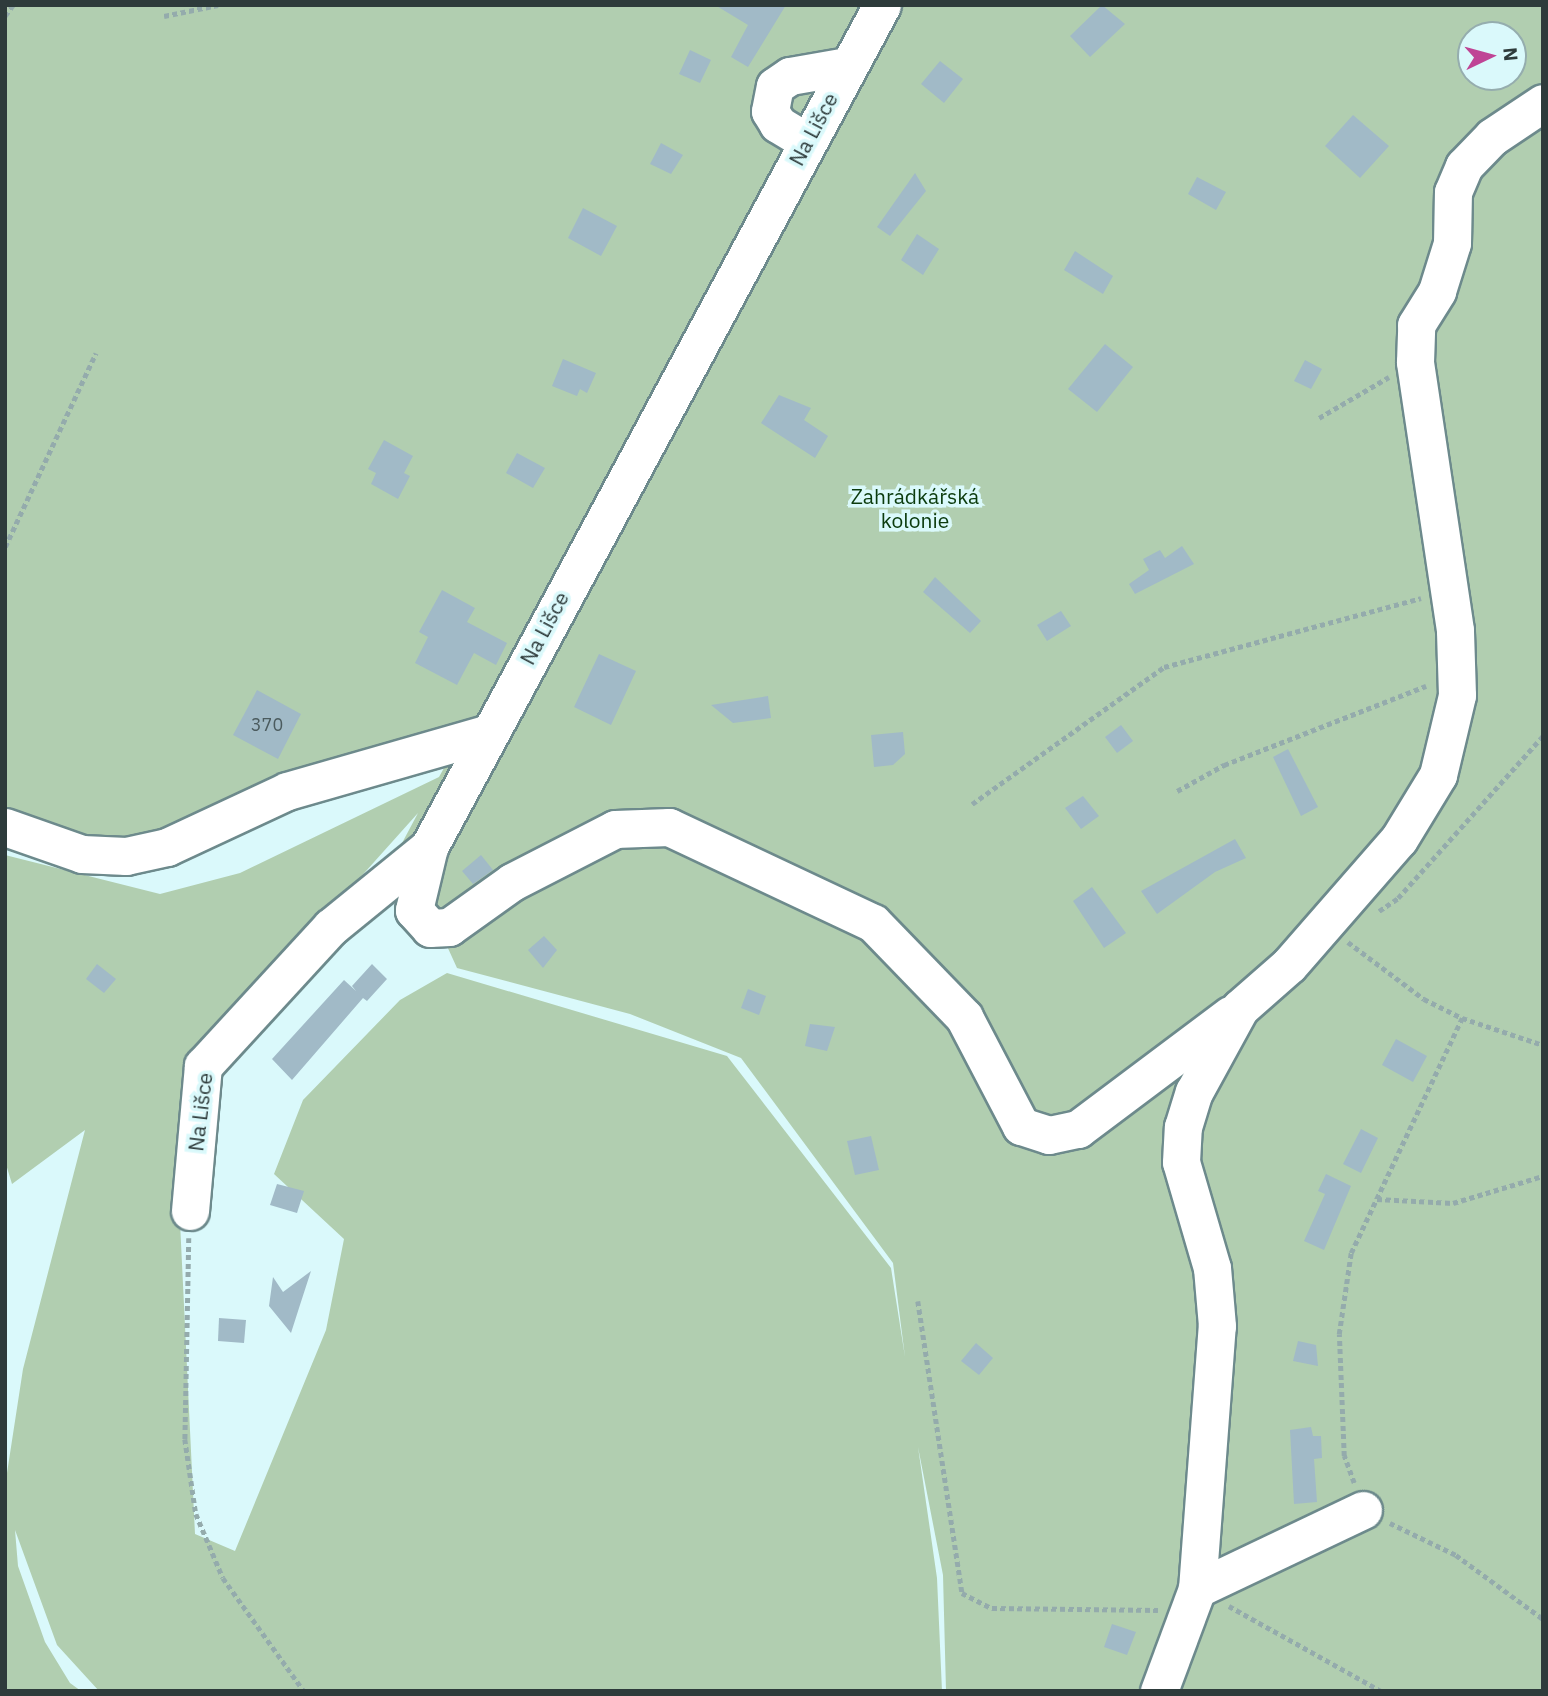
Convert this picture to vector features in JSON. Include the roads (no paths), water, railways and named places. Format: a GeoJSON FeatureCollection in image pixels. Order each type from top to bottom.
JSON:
{"type":"FeatureCollection","features":[{"type":"Feature","properties":{"kind":"lane","name":"Na Lišce"},"geometry":{"type":"LineString","coordinates":[[190,1211],[203,1066],[331,927],[429,847],[486,734],[882,5]]}},
{"type":"Feature","properties":{"kind":"lane"},"geometry":{"type":"LineString","coordinates":[[806,141],[788,132],[770,111],[775,86],[790,76],[847,66]]}},
{"type":"Feature","properties":{"kind":"lane"},"geometry":{"type":"LineString","coordinates":[[429,847],[414,910],[430,928],[449,927],[512,882],[615,829],[669,827],[873,923],[964,1017],[1021,1126],[1049,1135],[1078,1129],[1240,1009],[1325,925],[1399,839],[1438,775],[1457,695],[1446,679],[1440,594],[1410,364],[1416,325],[1437,291],[1452,243],[1453,192],[1464,166],[1492,137],[1543,103]]}},
{"type":"Feature","properties":{"kind":"lane"},"geometry":{"type":"LineString","coordinates":[[5,827],[82,854],[126,856],[167,847],[287,790],[486,734]]}},
{"type":"Feature","properties":{"kind":"lane"},"geometry":{"type":"LineString","coordinates":[[1159,1691],[1192,1599],[1217,1326],[1212,1268],[1181,1162],[1183,1127],[1194,1092],[1240,1009]]}},
{"type":"Feature","properties":{"kind":"lane"},"geometry":{"type":"LineString","coordinates":[[1192,1599],[1363,1510]]}},
{"type":"Feature","properties":{"kind":"park label","name":"Zahrádkářská kolonie"},"geometry":{"type":"Point","coordinates":[915,508]}}]}
